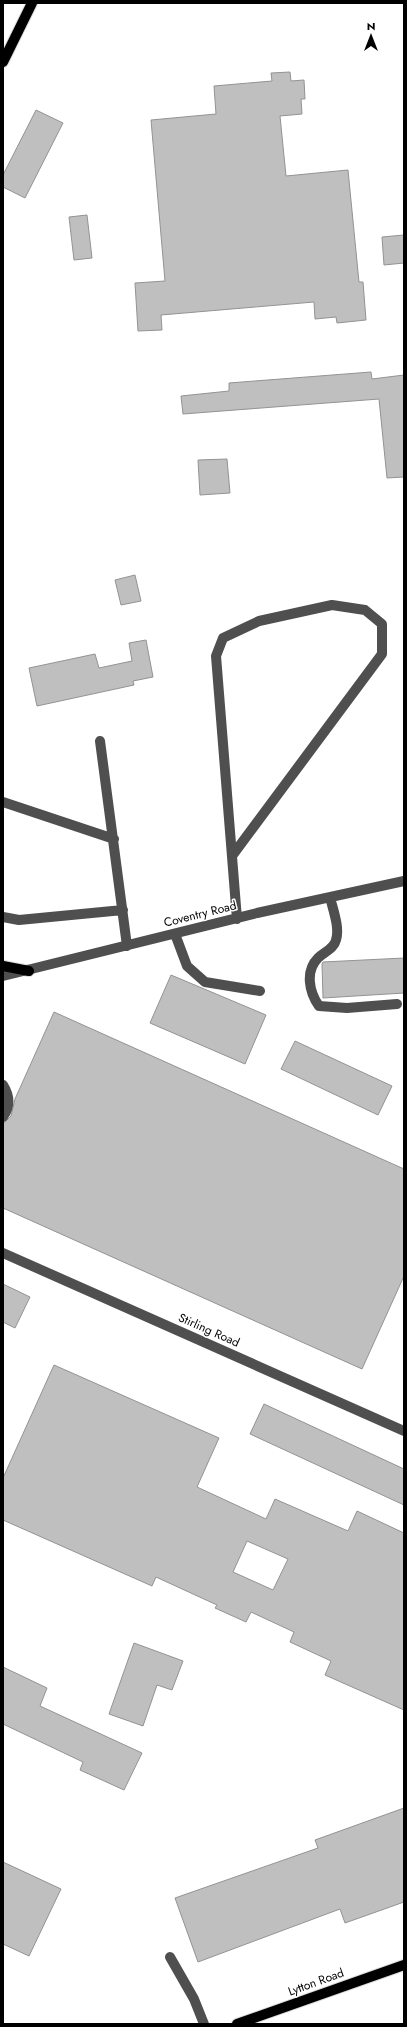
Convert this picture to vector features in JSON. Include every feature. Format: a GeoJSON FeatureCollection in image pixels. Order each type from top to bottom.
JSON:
{"type":"FeatureCollection","features":[{"type":"Feature","properties":{"kind":"main road"},"geometry":{"type":"LineString","coordinates":[[3,62],[32,3]]}},
{"type":"Feature","properties":{"kind":"main road"},"geometry":{"type":"LineString","coordinates":[[3,966],[29,971]]}},
{"type":"Feature","properties":{"kind":"main road","name":"Lytton Road"},"geometry":{"type":"LineString","coordinates":[[237,2024],[404,1965]]}},
{"type":"Feature","properties":{"kind":"street"},"geometry":{"type":"LineString","coordinates":[[232,856],[382,654],[382,624],[365,610],[332,605],[259,621],[223,638],[216,656],[237,919]]}},
{"type":"Feature","properties":{"kind":"street"},"geometry":{"type":"LineString","coordinates":[[100,741],[127,946]]}},
{"type":"Feature","properties":{"kind":"street"},"geometry":{"type":"LineString","coordinates":[[3,802],[114,839]]}},
{"type":"Feature","properties":{"kind":"street","name":"Coventry Road"},"geometry":{"type":"LineString","coordinates":[[3,976],[29,971],[237,919],[404,881]]}},
{"type":"Feature","properties":{"kind":"street"},"geometry":{"type":"LineString","coordinates":[[330,897],[337,938],[332,947],[319,957],[311,966],[310,980],[312,997],[319,1006],[347,1008],[397,1004]]}},
{"type":"Feature","properties":{"kind":"street"},"geometry":{"type":"LineString","coordinates":[[3,917],[19,920],[123,910]]}},
{"type":"Feature","properties":{"kind":"street"},"geometry":{"type":"LineString","coordinates":[[175,934],[187,966],[205,982],[260,991]]}},
{"type":"Feature","properties":{"kind":"street"},"geometry":{"type":"LineString","coordinates":[[3,1085],[9,1103],[3,1117]]}},
{"type":"Feature","properties":{"kind":"street","name":"Stirling Road"},"geometry":{"type":"LineString","coordinates":[[3,1253],[404,1431]]}},
{"type":"Feature","properties":{"kind":"street"},"geometry":{"type":"LineString","coordinates":[[170,1957],[194,1998],[204,2024]]}},
{"type":"Feature","properties":{"kind":"building"},"geometry":{"type":"Polygon","coordinates":[[[290,72],[291,81],[304,80],[305,99],[301,99],[302,114],[280,116],[286,176],[348,170],[359,282],[363,282],[366,320],[337,323],[336,317],[315,319],[314,302],[161,315],[162,330],[138,331],[135,283],[165,281],[151,120],[216,114],[214,86],[272,81],[271,73],[290,72]]]}},
{"type":"Feature","properties":{"kind":"building"},"geometry":{"type":"Polygon","coordinates":[[[36,110],[63,123],[25,198],[3,187],[3,175],[36,110]]]}},
{"type":"Feature","properties":{"kind":"building"},"geometry":{"type":"Polygon","coordinates":[[[87,215],[92,258],[74,260],[69,217],[87,215]]]}},
{"type":"Feature","properties":{"kind":"building"},"geometry":{"type":"Polygon","coordinates":[[[404,235],[404,263],[384,265],[382,237],[404,235]]]}},
{"type":"Feature","properties":{"kind":"building"},"geometry":{"type":"Polygon","coordinates":[[[371,372],[372,379],[404,375],[404,477],[387,478],[379,399],[183,414],[181,396],[229,391],[229,383],[371,372]]]}},
{"type":"Feature","properties":{"kind":"building"},"geometry":{"type":"Polygon","coordinates":[[[227,459],[230,493],[200,495],[198,460],[227,459]]]}},
{"type":"Feature","properties":{"kind":"building"},"geometry":{"type":"Polygon","coordinates":[[[135,575],[141,601],[121,605],[115,580],[135,575]]]}},
{"type":"Feature","properties":{"kind":"building"},"geometry":{"type":"Polygon","coordinates":[[[146,640],[153,677],[133,681],[134,685],[37,706],[29,668],[95,654],[99,668],[132,661],[129,643],[146,640]]]}},
{"type":"Feature","properties":{"kind":"building"},"geometry":{"type":"Polygon","coordinates":[[[404,958],[404,993],[323,998],[323,962],[404,958]]]}},
{"type":"Feature","properties":{"kind":"building"},"geometry":{"type":"Polygon","coordinates":[[[171,975],[266,1015],[245,1064],[150,1023],[171,975]]]}},
{"type":"Feature","properties":{"kind":"building"},"geometry":{"type":"Polygon","coordinates":[[[54,1012],[404,1169],[404,1276],[362,1369],[3,1208],[3,1124],[11,1116],[15,1099],[54,1012]]]}},
{"type":"Feature","properties":{"kind":"building"},"geometry":{"type":"Polygon","coordinates":[[[295,1041],[392,1086],[378,1115],[281,1069],[295,1041]]]}},
{"type":"Feature","properties":{"kind":"building"},"geometry":{"type":"Polygon","coordinates":[[[3,1284],[30,1297],[15,1328],[3,1322],[3,1284]]]}},
{"type":"Feature","properties":{"kind":"building"},"geometry":{"type":"Polygon","coordinates":[[[54,1365],[219,1438],[197,1487],[266,1519],[275,1499],[348,1531],[357,1511],[404,1533],[404,1710],[325,1675],[331,1661],[290,1642],[294,1632],[251,1612],[246,1622],[215,1608],[217,1605],[156,1577],[152,1586],[3,1520],[3,1478],[54,1365]],[[247,1541],[233,1572],[273,1590],[288,1559],[247,1541]]]}},
{"type":"Feature","properties":{"kind":"building"},"geometry":{"type":"Polygon","coordinates":[[[264,1404],[404,1469],[404,1505],[250,1434],[264,1404]]]}},
{"type":"Feature","properties":{"kind":"building"},"geometry":{"type":"Polygon","coordinates":[[[134,1643],[183,1661],[172,1690],[157,1685],[143,1726],[109,1714],[134,1643]]]}},
{"type":"Feature","properties":{"kind":"building"},"geometry":{"type":"Polygon","coordinates":[[[3,1667],[47,1688],[40,1706],[142,1753],[124,1790],[80,1770],[83,1762],[3,1724],[3,1667]]]}},
{"type":"Feature","properties":{"kind":"building"},"geometry":{"type":"Polygon","coordinates":[[[404,1808],[404,1902],[345,1923],[340,1909],[198,1962],[175,1898],[318,1848],[315,1840],[404,1808]]]}},
{"type":"Feature","properties":{"kind":"building"},"geometry":{"type":"Polygon","coordinates":[[[3,1862],[61,1889],[29,1956],[3,1944],[3,1862]]]}}]}
